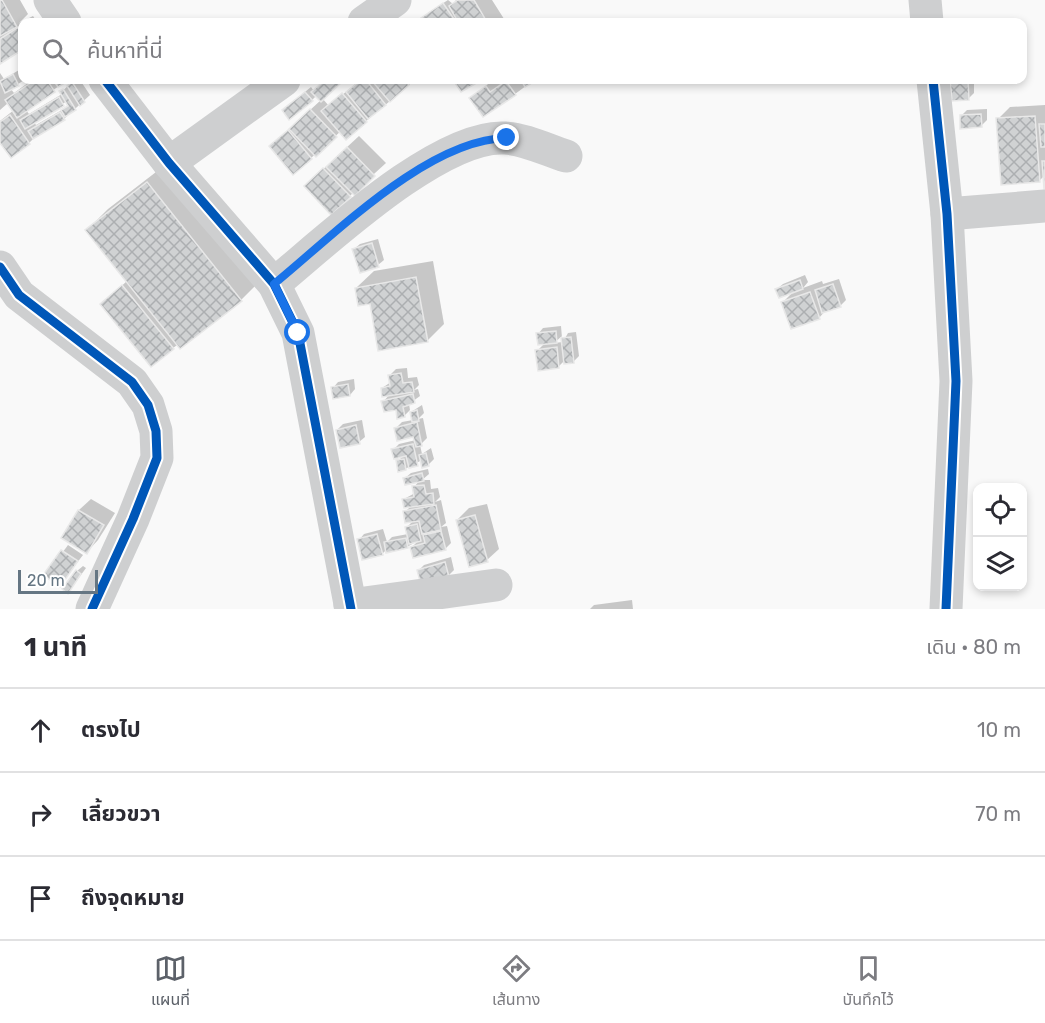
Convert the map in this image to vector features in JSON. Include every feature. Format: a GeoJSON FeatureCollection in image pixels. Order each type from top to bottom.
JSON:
{"type":"FeatureCollection","features":[{"type":"Feature","properties":{"kind":"street"},"geometry":{"type":"LineString","coordinates":[[50,0],[62,18]]}},
{"type":"Feature","properties":{"kind":"street"},"geometry":{"type":"LineString","coordinates":[[370,18],[395,0]]}},
{"type":"Feature","properties":{"kind":"street"},"geometry":{"type":"LineString","coordinates":[[925,0],[927,18]]}},
{"type":"Feature","properties":{"kind":"street"},"geometry":{"type":"LineString","coordinates":[[108,84],[169,163],[274,284],[298,333],[351,607],[496,585]]}},
{"type":"Feature","properties":{"kind":"street"},"geometry":{"type":"LineString","coordinates":[[169,163],[278,84]]}},
{"type":"Feature","properties":{"kind":"street"},"geometry":{"type":"LineString","coordinates":[[933,84],[947,214],[956,381],[946,609]]}},
{"type":"Feature","properties":{"kind":"street"},"geometry":{"type":"LineString","coordinates":[[274,284],[408,175],[461,148],[490,139],[507,138],[566,156]]}},
{"type":"Feature","properties":{"kind":"street"},"geometry":{"type":"LineString","coordinates":[[947,214],[1045,206]]}},
{"type":"Feature","properties":{"kind":"street"},"geometry":{"type":"LineString","coordinates":[[0,267],[19,295],[132,382],[148,405],[156,431],[157,458],[133,519],[92,609]]}},
{"type":"Feature","properties":{"kind":"building"},"geometry":{"type":"Polygon","coordinates":[[[2,0],[17,27],[0,36],[0,1],[2,0]]]}},
{"type":"Feature","properties":{"kind":"building"},"geometry":{"type":"Polygon","coordinates":[[[458,0],[474,0],[485,18],[456,18],[449,6],[458,0]]]}},
{"type":"Feature","properties":{"kind":"building"},"geometry":{"type":"Polygon","coordinates":[[[443,3],[453,18],[421,18],[443,3]]]}},
{"type":"Feature","properties":{"kind":"building"},"geometry":{"type":"Polygon","coordinates":[[[18,27],[18,53],[0,64],[0,39],[18,27]]]}},
{"type":"Feature","properties":{"kind":"building"},"geometry":{"type":"Polygon","coordinates":[[[13,74],[19,86],[5,93],[0,81],[13,74]]]}},
{"type":"Feature","properties":{"kind":"building"},"geometry":{"type":"Polygon","coordinates":[[[29,84],[50,84],[55,92],[17,118],[5,100],[29,84]]]}},
{"type":"Feature","properties":{"kind":"building"},"geometry":{"type":"Polygon","coordinates":[[[73,84],[85,102],[80,106],[67,86],[73,84]]]}},
{"type":"Feature","properties":{"kind":"building"},"geometry":{"type":"Polygon","coordinates":[[[320,84],[340,84],[321,102],[311,92],[320,84]]]}},
{"type":"Feature","properties":{"kind":"building"},"geometry":{"type":"Polygon","coordinates":[[[356,84],[369,84],[386,105],[368,119],[346,92],[356,84]]]}},
{"type":"Feature","properties":{"kind":"building"},"geometry":{"type":"Polygon","coordinates":[[[374,84],[409,85],[390,102],[374,84]]]}},
{"type":"Feature","properties":{"kind":"building"},"geometry":{"type":"Polygon","coordinates":[[[456,84],[475,84],[461,92],[456,84]]]}},
{"type":"Feature","properties":{"kind":"building"},"geometry":{"type":"Polygon","coordinates":[[[502,84],[508,84],[516,95],[483,117],[469,98],[486,86],[490,92],[502,84]]]}},
{"type":"Feature","properties":{"kind":"building"},"geometry":{"type":"Polygon","coordinates":[[[950,84],[968,84],[969,100],[952,101],[950,84]]]}},
{"type":"Feature","properties":{"kind":"building"},"geometry":{"type":"Polygon","coordinates":[[[63,89],[76,110],[65,117],[61,110],[68,106],[59,91],[63,89]]]}},
{"type":"Feature","properties":{"kind":"building"},"geometry":{"type":"Polygon","coordinates":[[[305,92],[313,101],[289,120],[282,110],[305,92]]]}},
{"type":"Feature","properties":{"kind":"building"},"geometry":{"type":"Polygon","coordinates":[[[342,93],[367,122],[346,140],[321,111],[342,93]]]}},
{"type":"Feature","properties":{"kind":"building"},"geometry":{"type":"Polygon","coordinates":[[[59,97],[64,106],[25,129],[20,120],[59,97]]]}},
{"type":"Feature","properties":{"kind":"building"},"geometry":{"type":"Polygon","coordinates":[[[310,109],[337,137],[316,157],[289,129],[310,109]]]}},
{"type":"Feature","properties":{"kind":"building"},"geometry":{"type":"Polygon","coordinates":[[[60,112],[65,120],[33,139],[28,131],[60,112]]]}},
{"type":"Feature","properties":{"kind":"building"},"geometry":{"type":"Polygon","coordinates":[[[981,114],[982,127],[960,129],[960,115],[981,114]]]}},
{"type":"Feature","properties":{"kind":"building"},"geometry":{"type":"Polygon","coordinates":[[[10,115],[30,144],[11,158],[0,143],[0,122],[10,115]]]}},
{"type":"Feature","properties":{"kind":"building"},"geometry":{"type":"Polygon","coordinates":[[[1035,116],[1040,182],[1001,185],[996,118],[1035,116]]]}},
{"type":"Feature","properties":{"kind":"building"},"geometry":{"type":"Polygon","coordinates":[[[1039,124],[1045,124],[1045,147],[1041,147],[1039,124]]]}},
{"type":"Feature","properties":{"kind":"building"},"geometry":{"type":"Polygon","coordinates":[[[288,130],[312,159],[293,175],[269,146],[288,130]]]}},
{"type":"Feature","properties":{"kind":"building"},"geometry":{"type":"Polygon","coordinates":[[[347,147],[375,176],[355,196],[326,167],[347,147]]]}},
{"type":"Feature","properties":{"kind":"building"},"geometry":{"type":"Polygon","coordinates":[[[1042,161],[1045,161],[1045,189],[1044,189],[1042,161]]]}},
{"type":"Feature","properties":{"kind":"building"},"geometry":{"type":"Polygon","coordinates":[[[323,168],[351,197],[331,215],[304,186],[323,168]]]}},
{"type":"Feature","properties":{"kind":"building"},"geometry":{"type":"Polygon","coordinates":[[[147,182],[242,301],[180,349],[85,230],[147,182]]]}},
{"type":"Feature","properties":{"kind":"building"},"geometry":{"type":"Polygon","coordinates":[[[372,243],[379,267],[360,273],[352,249],[372,243]]]}},
{"type":"Feature","properties":{"kind":"building"},"geometry":{"type":"Polygon","coordinates":[[[416,277],[428,342],[378,351],[370,304],[358,306],[355,288],[416,277]]]}},
{"type":"Feature","properties":{"kind":"building"},"geometry":{"type":"Polygon","coordinates":[[[800,280],[803,289],[779,298],[775,289],[800,280]]]}},
{"type":"Feature","properties":{"kind":"building"},"geometry":{"type":"Polygon","coordinates":[[[833,284],[841,307],[822,313],[815,290],[833,284]]]}},
{"type":"Feature","properties":{"kind":"building"},"geometry":{"type":"Polygon","coordinates":[[[122,285],[174,349],[151,367],[100,304],[122,285]]]}},
{"type":"Feature","properties":{"kind":"building"},"geometry":{"type":"Polygon","coordinates":[[[810,292],[820,319],[791,329],[781,302],[810,292]]]}},
{"type":"Feature","properties":{"kind":"building"},"geometry":{"type":"Polygon","coordinates":[[[556,331],[557,343],[538,345],[536,333],[556,331]]]}},
{"type":"Feature","properties":{"kind":"building"},"geometry":{"type":"Polygon","coordinates":[[[571,337],[574,363],[564,364],[561,338],[571,337]]]}},
{"type":"Feature","properties":{"kind":"building"},"geometry":{"type":"Polygon","coordinates":[[[557,347],[559,368],[538,371],[535,350],[557,347]]]}},
{"type":"Feature","properties":{"kind":"building"},"geometry":{"type":"Polygon","coordinates":[[[401,373],[403,383],[412,382],[414,392],[382,397],[381,388],[390,386],[388,375],[401,373]]]}},
{"type":"Feature","properties":{"kind":"building"},"geometry":{"type":"Polygon","coordinates":[[[348,384],[350,396],[333,399],[331,387],[348,384]]]}},
{"type":"Feature","properties":{"kind":"building"},"geometry":{"type":"Polygon","coordinates":[[[413,394],[415,403],[403,407],[405,417],[397,419],[396,410],[384,412],[381,401],[413,394]]]}},
{"type":"Feature","properties":{"kind":"building"},"geometry":{"type":"Polygon","coordinates":[[[417,410],[419,421],[412,422],[410,412],[417,410]]]}},
{"type":"Feature","properties":{"kind":"building"},"geometry":{"type":"Polygon","coordinates":[[[417,422],[422,446],[416,447],[413,437],[397,441],[394,428],[417,422]]]}},
{"type":"Feature","properties":{"kind":"building"},"geometry":{"type":"Polygon","coordinates":[[[356,425],[360,444],[340,448],[336,430],[356,425]]]}},
{"type":"Feature","properties":{"kind":"building"},"geometry":{"type":"Polygon","coordinates":[[[413,444],[418,466],[409,468],[406,456],[394,459],[391,449],[413,444]]]}},
{"type":"Feature","properties":{"kind":"building"},"geometry":{"type":"Polygon","coordinates":[[[426,453],[429,466],[422,468],[419,455],[426,453]]]}},
{"type":"Feature","properties":{"kind":"building"},"geometry":{"type":"Polygon","coordinates":[[[404,459],[406,470],[398,472],[396,460],[404,459]]]}},
{"type":"Feature","properties":{"kind":"building"},"geometry":{"type":"Polygon","coordinates":[[[422,473],[424,481],[405,485],[403,478],[422,473]]]}},
{"type":"Feature","properties":{"kind":"building"},"geometry":{"type":"Polygon","coordinates":[[[424,485],[426,494],[433,493],[434,504],[404,508],[402,499],[414,497],[412,486],[424,485]]]}},
{"type":"Feature","properties":{"kind":"building"},"geometry":{"type":"Polygon","coordinates":[[[436,505],[441,530],[422,534],[419,521],[405,523],[403,511],[436,505]]]}},
{"type":"Feature","properties":{"kind":"building"},"geometry":{"type":"Polygon","coordinates":[[[78,510],[104,525],[87,554],[61,538],[78,510]]]}},
{"type":"Feature","properties":{"kind":"building"},"geometry":{"type":"Polygon","coordinates":[[[475,515],[488,562],[469,567],[456,520],[475,515]]]}},
{"type":"Feature","properties":{"kind":"building"},"geometry":{"type":"Polygon","coordinates":[[[417,524],[421,541],[409,544],[405,527],[417,524]]]}},
{"type":"Feature","properties":{"kind":"building"},"geometry":{"type":"Polygon","coordinates":[[[441,531],[446,550],[413,558],[410,547],[425,543],[423,535],[441,531]]]}},
{"type":"Feature","properties":{"kind":"building"},"geometry":{"type":"Polygon","coordinates":[[[377,534],[383,555],[362,560],[357,539],[377,534]]]}},
{"type":"Feature","properties":{"kind":"building"},"geometry":{"type":"Polygon","coordinates":[[[406,538],[408,548],[386,553],[384,542],[406,538]]]}},
{"type":"Feature","properties":{"kind":"building"},"geometry":{"type":"Polygon","coordinates":[[[61,550],[78,561],[60,587],[43,575],[61,550]]]}},
{"type":"Feature","properties":{"kind":"building"},"geometry":{"type":"Polygon","coordinates":[[[445,562],[449,577],[421,585],[417,570],[445,562]]]}},
{"type":"Feature","properties":{"kind":"building"},"geometry":{"type":"Polygon","coordinates":[[[76,570],[81,574],[68,594],[62,589],[76,570]]]}},
{"type":"Feature","properties":{"kind":"cycle path"},"geometry":{"type":"LineString","coordinates":[[108,84],[169,163],[274,284],[298,333],[351,609]]}},
{"type":"Feature","properties":{"kind":"cycle path"},"geometry":{"type":"LineString","coordinates":[[933,84],[947,214],[956,381],[946,609]]}},
{"type":"Feature","properties":{"kind":"cycle path"},"geometry":{"type":"LineString","coordinates":[[0,267],[19,295],[132,382],[148,405],[156,431],[157,458],[133,519],[92,609]]}},
{"type":"Feature","properties":{"kind":"route"},"geometry":{"type":"LineString","coordinates":[[298,333],[274,284],[408,175],[461,148],[490,139],[507,138]]}}]}
